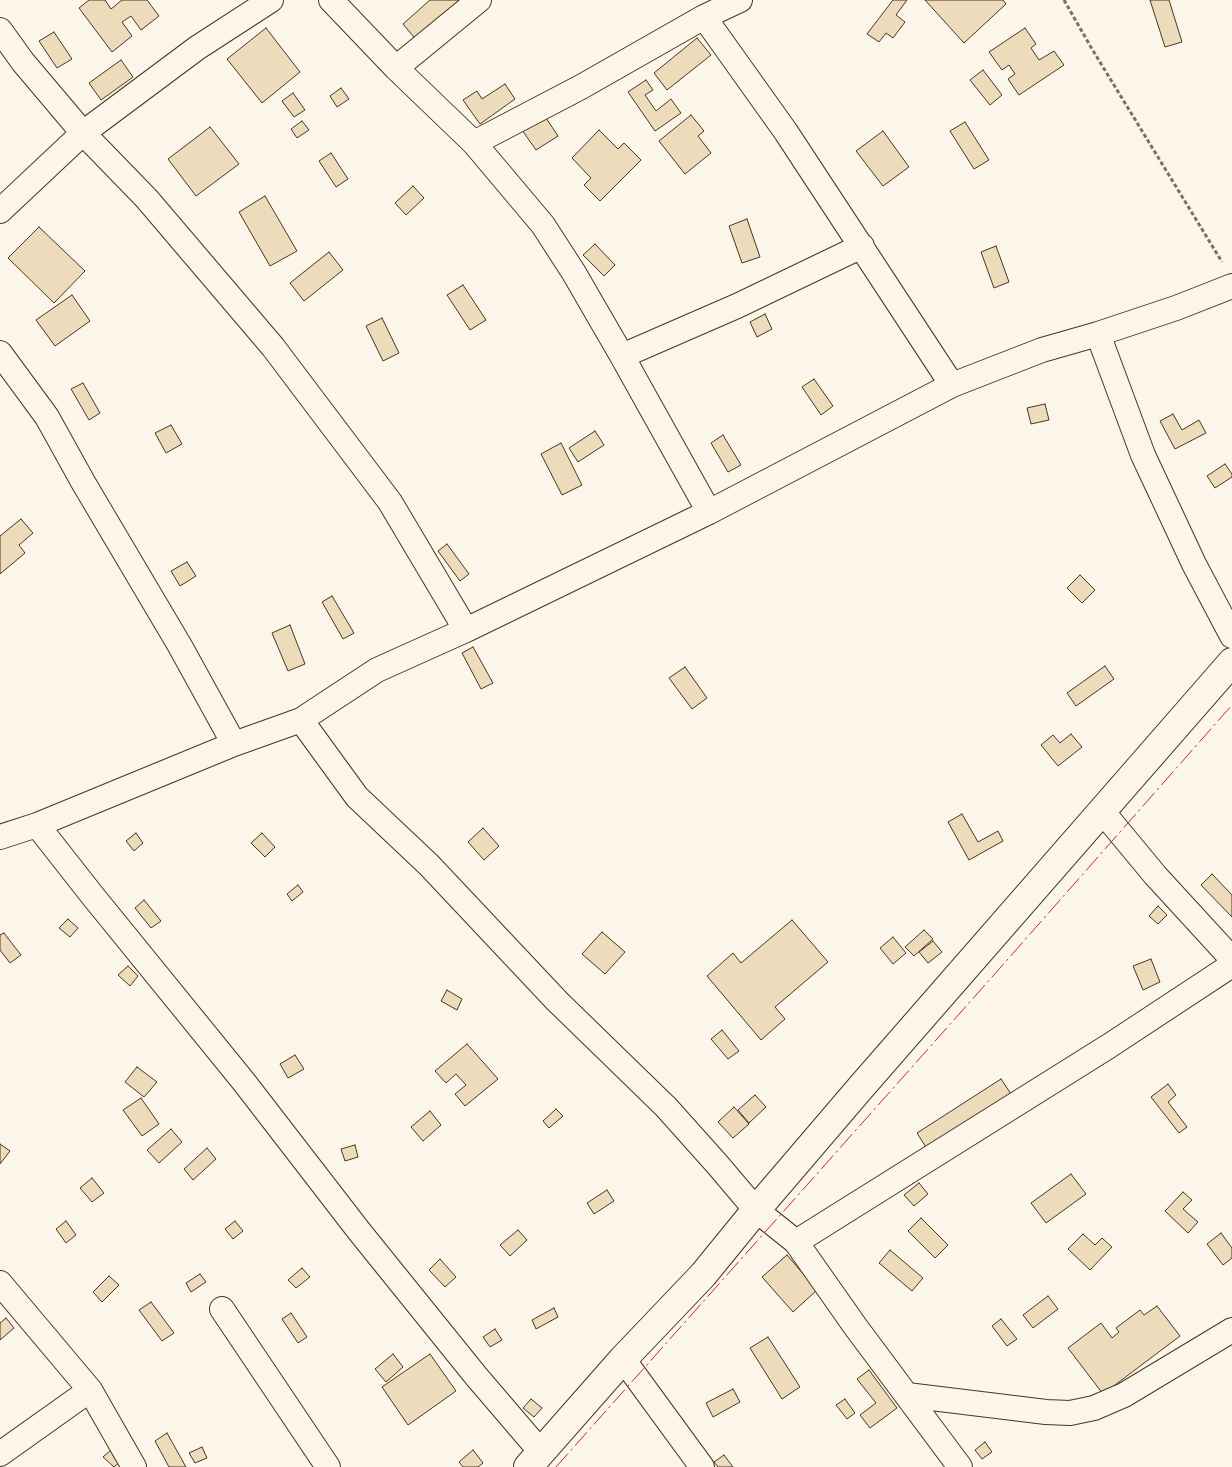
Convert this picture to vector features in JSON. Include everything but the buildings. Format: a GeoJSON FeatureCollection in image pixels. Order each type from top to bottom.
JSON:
{"type":"FeatureCollection","features":[{"type":"Feature","properties":{"kind":"street"},"geometry":{"type":"LineString","coordinates":[[0,211],[83,133],[198,48],[271,0]]}},
{"type":"Feature","properties":{"kind":"street"},"geometry":{"type":"LineString","coordinates":[[331,0],[396,68],[474,143],[544,226],[574,273],[622,356],[709,512]]}},
{"type":"Feature","properties":{"kind":"street"},"geometry":{"type":"LineString","coordinates":[[396,68],[479,0]]}},
{"type":"Feature","properties":{"kind":"street"},"geometry":{"type":"LineString","coordinates":[[474,143],[580,87],[704,17],[740,0]]}},
{"type":"Feature","properties":{"kind":"street"},"geometry":{"type":"LineString","coordinates":[[704,17],[786,132],[952,385]]}},
{"type":"Feature","properties":{"kind":"street"},"geometry":{"type":"LineString","coordinates":[[0,30],[23,62],[83,133],[146,198],[273,347],[390,502],[466,630]]}},
{"type":"Feature","properties":{"kind":"street"},"geometry":{"type":"LineString","coordinates":[[622,356],[737,306],[862,246]]}},
{"type":"Feature","properties":{"kind":"street"},"geometry":{"type":"LineString","coordinates":[[0,837],[37,825],[234,744],[301,720],[377,670],[466,630],[709,512],[952,385],[1042,350],[1176,308],[1229,278]]}},
{"type":"Feature","properties":{"kind":"street"},"geometry":{"type":"LineString","coordinates":[[1098,334],[1143,455],[1194,564],[1232,636]]}},
{"type":"Feature","properties":{"kind":"street"},"geometry":{"type":"LineString","coordinates":[[0,353],[48,417],[83,482],[180,646],[234,744]]}},
{"type":"Feature","properties":{"kind":"street"},"geometry":{"type":"LineString","coordinates":[[37,825],[244,1082],[365,1238],[476,1376],[535,1459],[623,1359],[703,1274],[862,1086],[1232,662]]}},
{"type":"Feature","properties":{"kind":"street"},"geometry":{"type":"LineString","coordinates":[[301,720],[357,797],[429,865],[557,1002],[666,1107],[756,1210],[796,1242],[960,1467]]}},
{"type":"Feature","properties":{"kind":"street"},"geometry":{"type":"LineString","coordinates":[[1102,811],[1232,960]]}},
{"type":"Feature","properties":{"kind":"street"},"geometry":{"type":"LineString","coordinates":[[796,1242],[1109,1046],[1232,965]]}},
{"type":"Feature","properties":{"kind":"street"},"geometry":{"type":"LineString","coordinates":[[0,1283],[90,1390],[134,1467]]}},
{"type":"Feature","properties":{"kind":"street"},"geometry":{"type":"LineString","coordinates":[[222,1309],[328,1467]]}},
{"type":"Feature","properties":{"kind":"street"},"geometry":{"type":"LineString","coordinates":[[907,1395],[1046,1412],[1070,1413],[1094,1408],[1124,1395],[1232,1330]]}},
{"type":"Feature","properties":{"kind":"street"},"geometry":{"type":"LineString","coordinates":[[623,1359],[702,1467]]}},
{"type":"Feature","properties":{"kind":"street"},"geometry":{"type":"LineString","coordinates":[[0,1454],[90,1390]]}},
{"type":"Feature","properties":{"kind":"path"},"geometry":{"type":"LineString","coordinates":[[1064,0],[1229,278]]}},
{"type":"Feature","properties":{"kind":"power"},"geometry":{"type":"LineString","coordinates":[[556,1467],[1232,705]]}}]}
